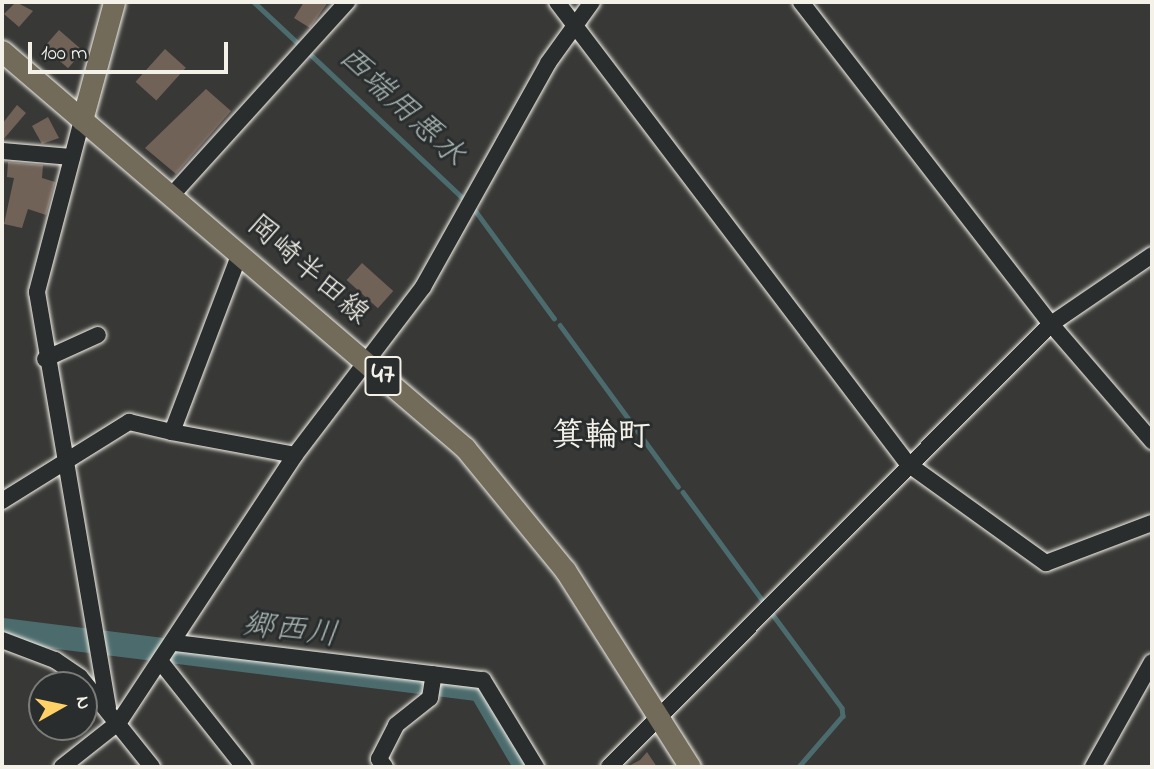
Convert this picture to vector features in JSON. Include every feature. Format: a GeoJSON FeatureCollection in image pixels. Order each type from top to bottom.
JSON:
{"type":"FeatureCollection","features":[{"type":"Feature","properties":{"kind":"main road"},"geometry":{"type":"LineString","coordinates":[[82,120],[114,2]]}},
{"type":"Feature","properties":{"kind":"main road","name":"岡崎半田線"},"geometry":{"type":"LineString","coordinates":[[2,51],[465,448],[525,516],[690,767]]}},
{"type":"Feature","properties":{"kind":"street"},"geometry":{"type":"LineString","coordinates":[[172,195],[346,2]]}},
{"type":"Feature","properties":{"kind":"street"},"geometry":{"type":"LineString","coordinates":[[557,2],[908,464],[1046,562],[1152,523]]}},
{"type":"Feature","properties":{"kind":"street"},"geometry":{"type":"LineString","coordinates":[[62,767],[120,722],[175,643],[295,455],[459,230],[574,25],[592,2]]}},
{"type":"Feature","properties":{"kind":"street"},"geometry":{"type":"LineString","coordinates":[[801,2],[1051,324],[1152,441]]}},
{"type":"Feature","properties":{"kind":"street"},"geometry":{"type":"LineString","coordinates":[[82,120],[37,292],[62,463],[108,707]]}},
{"type":"Feature","properties":{"kind":"street"},"geometry":{"type":"LineString","coordinates":[[2,151],[72,157]]}},
{"type":"Feature","properties":{"kind":"street"},"geometry":{"type":"LineString","coordinates":[[172,432],[240,253]]}},
{"type":"Feature","properties":{"kind":"street"},"geometry":{"type":"LineString","coordinates":[[609,767],[908,464],[1051,324],[1152,255]]}},
{"type":"Feature","properties":{"kind":"street"},"geometry":{"type":"LineString","coordinates":[[45,359],[98,335]]}},
{"type":"Feature","properties":{"kind":"street"},"geometry":{"type":"LineString","coordinates":[[2,501],[129,422],[295,455]]}},
{"type":"Feature","properties":{"kind":"street"},"geometry":{"type":"LineString","coordinates":[[2,640],[55,660],[108,707],[152,767]]}},
{"type":"Feature","properties":{"kind":"street"},"geometry":{"type":"LineString","coordinates":[[175,643],[483,680],[537,767]]}},
{"type":"Feature","properties":{"kind":"street"},"geometry":{"type":"LineString","coordinates":[[160,661],[244,767]]}},
{"type":"Feature","properties":{"kind":"street"},"geometry":{"type":"LineString","coordinates":[[1093,767],[1152,662]]}},
{"type":"Feature","properties":{"kind":"street"},"geometry":{"type":"LineString","coordinates":[[385,767],[379,759],[396,726],[430,698],[434,674]]}},
{"type":"Feature","properties":{"kind":"building"},"geometry":{"type":"Polygon","coordinates":[[[16,2],[33,11],[19,27],[4,14],[16,2]]]}},
{"type":"Feature","properties":{"kind":"building"},"geometry":{"type":"Polygon","coordinates":[[[304,2],[328,2],[310,28],[294,18],[304,2]]]}},
{"type":"Feature","properties":{"kind":"building"},"geometry":{"type":"Polygon","coordinates":[[[59,30],[83,51],[68,68],[44,47],[59,30]]]}},
{"type":"Feature","properties":{"kind":"building"},"geometry":{"type":"Polygon","coordinates":[[[165,49],[186,68],[156,100],[136,82],[165,49]]]}},
{"type":"Feature","properties":{"kind":"building"},"geometry":{"type":"Polygon","coordinates":[[[206,89],[231,111],[176,174],[145,148],[206,89]]]}},
{"type":"Feature","properties":{"kind":"building"},"geometry":{"type":"Polygon","coordinates":[[[17,105],[26,113],[2,141],[2,124],[17,105]]]}},
{"type":"Feature","properties":{"kind":"building"},"geometry":{"type":"Polygon","coordinates":[[[48,117],[59,138],[42,144],[32,126],[48,117]]]}},
{"type":"Feature","properties":{"kind":"building"},"geometry":{"type":"Polygon","coordinates":[[[8,162],[43,165],[42,178],[55,182],[46,215],[28,209],[22,228],[4,224],[14,178],[7,177],[8,162]]]}},
{"type":"Feature","properties":{"kind":"building"},"geometry":{"type":"Polygon","coordinates":[[[362,263],[393,291],[378,308],[347,280],[362,263]]]}},
{"type":"Feature","properties":{"kind":"building"},"geometry":{"type":"Polygon","coordinates":[[[647,752],[657,767],[627,767],[640,760],[647,752]]]}},
{"type":"Feature","properties":{"kind":"waterway","name":"西端用悪水"},"geometry":{"type":"LineString","coordinates":[[254,2],[300,45]]}},
{"type":"Feature","properties":{"kind":"waterway","name":"西端用悪水"},"geometry":{"type":"LineString","coordinates":[[308,52],[463,198]]}},
{"type":"Feature","properties":{"kind":"waterway","name":"西端用悪水"},"geometry":{"type":"LineString","coordinates":[[472,206],[554,318]]}},
{"type":"Feature","properties":{"kind":"waterway","name":"西端用悪水"},"geometry":{"type":"LineString","coordinates":[[560,325],[678,486]]}},
{"type":"Feature","properties":{"kind":"waterway","name":"西端用悪水"},"geometry":{"type":"LineString","coordinates":[[683,492],[763,601]]}},
{"type":"Feature","properties":{"kind":"waterway","name":"西端用悪水"},"geometry":{"type":"LineString","coordinates":[[771,612],[842,708],[843,716],[799,767]]}},
{"type":"Feature","properties":{"kind":"waterway","name":"郷西川"},"geometry":{"type":"LineString","coordinates":[[2,630],[481,690],[526,767]]}},
{"type":"Feature","properties":{"kind":"district","name":"箕輪町"},"geometry":{"type":"Point","coordinates":[601,438]}}]}
